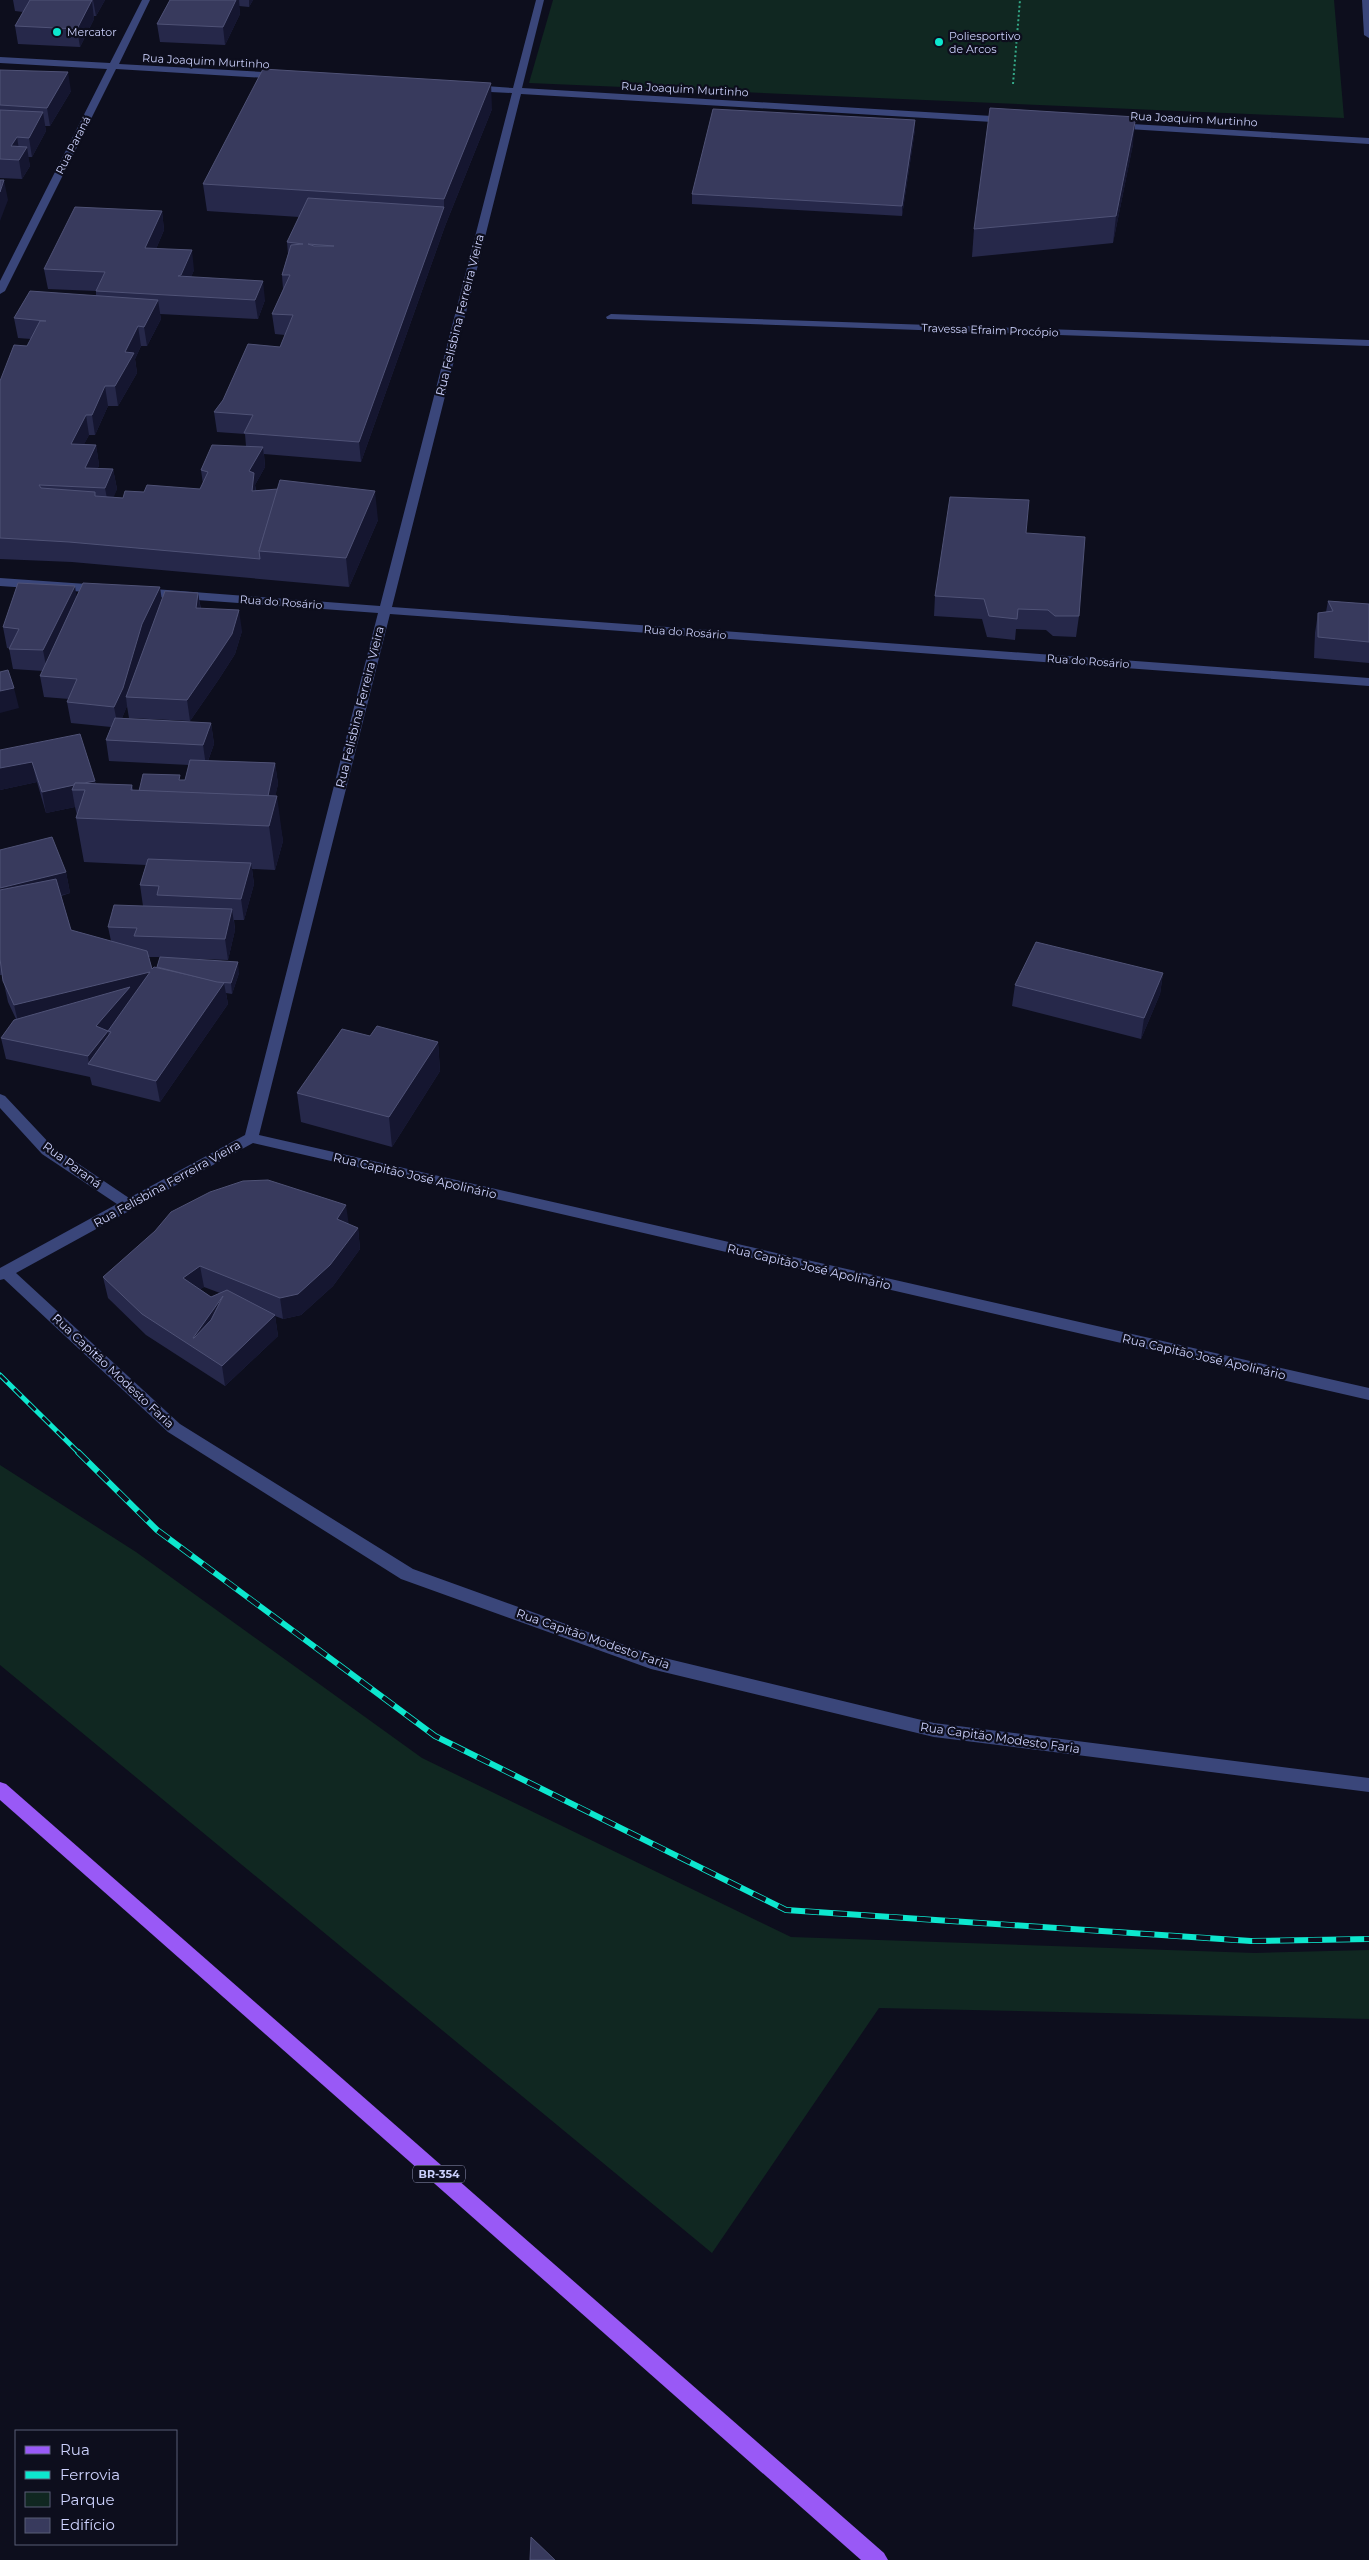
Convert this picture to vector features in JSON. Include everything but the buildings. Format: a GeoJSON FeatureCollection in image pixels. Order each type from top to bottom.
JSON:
{"type":"FeatureCollection","features":[{"type":"Feature","properties":{"kind":"main road","name":"BR-354"},"geometry":{"type":"LineString","coordinates":[[0,1789],[877,2560]]}},
{"type":"Feature","properties":{"kind":"street","name":"Rua Paraná"},"geometry":{"type":"LineString","coordinates":[[0,291],[146,0]]}},
{"type":"Feature","properties":{"kind":"street","name":"Rua Felisbina Ferreira Vieira"},"geometry":{"type":"LineString","coordinates":[[3,1274],[251,1138],[540,0]]}},
{"type":"Feature","properties":{"kind":"street"},"geometry":{"type":"LineString","coordinates":[[1366,0],[1369,35]]}},
{"type":"Feature","properties":{"kind":"street","name":"Rua Joaquim Murtinho"},"geometry":{"type":"LineString","coordinates":[[0,60],[290,77]]}},
{"type":"Feature","properties":{"kind":"street","name":"Rua Joaquim Murtinho"},"geometry":{"type":"LineString","coordinates":[[458,87],[1020,120]]}},
{"type":"Feature","properties":{"kind":"street","name":"Rua Joaquim Murtinho"},"geometry":{"type":"LineString","coordinates":[[1100,125],[1369,141]]}},
{"type":"Feature","properties":{"kind":"street","name":"Travessa Efraim Procópio"},"geometry":{"type":"LineString","coordinates":[[611,317],[1369,344]]}},
{"type":"Feature","properties":{"kind":"street"},"geometry":{"type":"LineString","coordinates":[[0,582],[108,590]]}},
{"type":"Feature","properties":{"kind":"street","name":"Rua do Rosário"},"geometry":{"type":"LineString","coordinates":[[128,591],[1369,682]]}},
{"type":"Feature","properties":{"kind":"street","name":"Rua Paraná"},"geometry":{"type":"LineString","coordinates":[[0,1099],[47,1150],[129,1205]]}},
{"type":"Feature","properties":{"kind":"street","name":"Rua Capitão José Apolinário"},"geometry":{"type":"LineString","coordinates":[[251,1138],[870,1282],[1369,1394]]}},
{"type":"Feature","properties":{"kind":"street","name":"Rua Capitão Modesto Faria"},"geometry":{"type":"LineString","coordinates":[[3,1274],[174,1428],[407,1574],[651,1662],[934,1730],[1369,1785]]}},
{"type":"Feature","properties":{"kind":"path"},"geometry":{"type":"LineString","coordinates":[[1013,92],[1020,0]]}},
{"type":"Feature","properties":{"kind":"green space","name":"Poliesportivo de Arcos"},"geometry":{"type":"Polygon","coordinates":[[[553,0],[1334,0],[1344,118],[529,83],[553,0]]]}},
{"type":"Feature","properties":{"kind":"green space"},"geometry":{"type":"Polygon","coordinates":[[[0,1465],[136,1552],[422,1758],[791,1937],[1255,1953],[1369,1950],[1369,2019],[879,2008],[712,2253],[0,1665],[0,1465]]]}},
{"type":"Feature","properties":{"kind":"railway"},"geometry":{"type":"LineString","coordinates":[[0,1375],[79,1453]]}},
{"type":"Feature","properties":{"kind":"railway"},"geometry":{"type":"LineString","coordinates":[[78,1452],[157,1530],[435,1736],[786,1910],[1251,1941],[1369,1939]]}},
{"type":"Feature","properties":{"kind":"place","name":"Mercator"},"geometry":{"type":"Point","coordinates":[57,32]}},
{"type":"Feature","properties":{"kind":"place","name":"Poliesportivo de Arcos"},"geometry":{"type":"Point","coordinates":[939,42]}}]}
